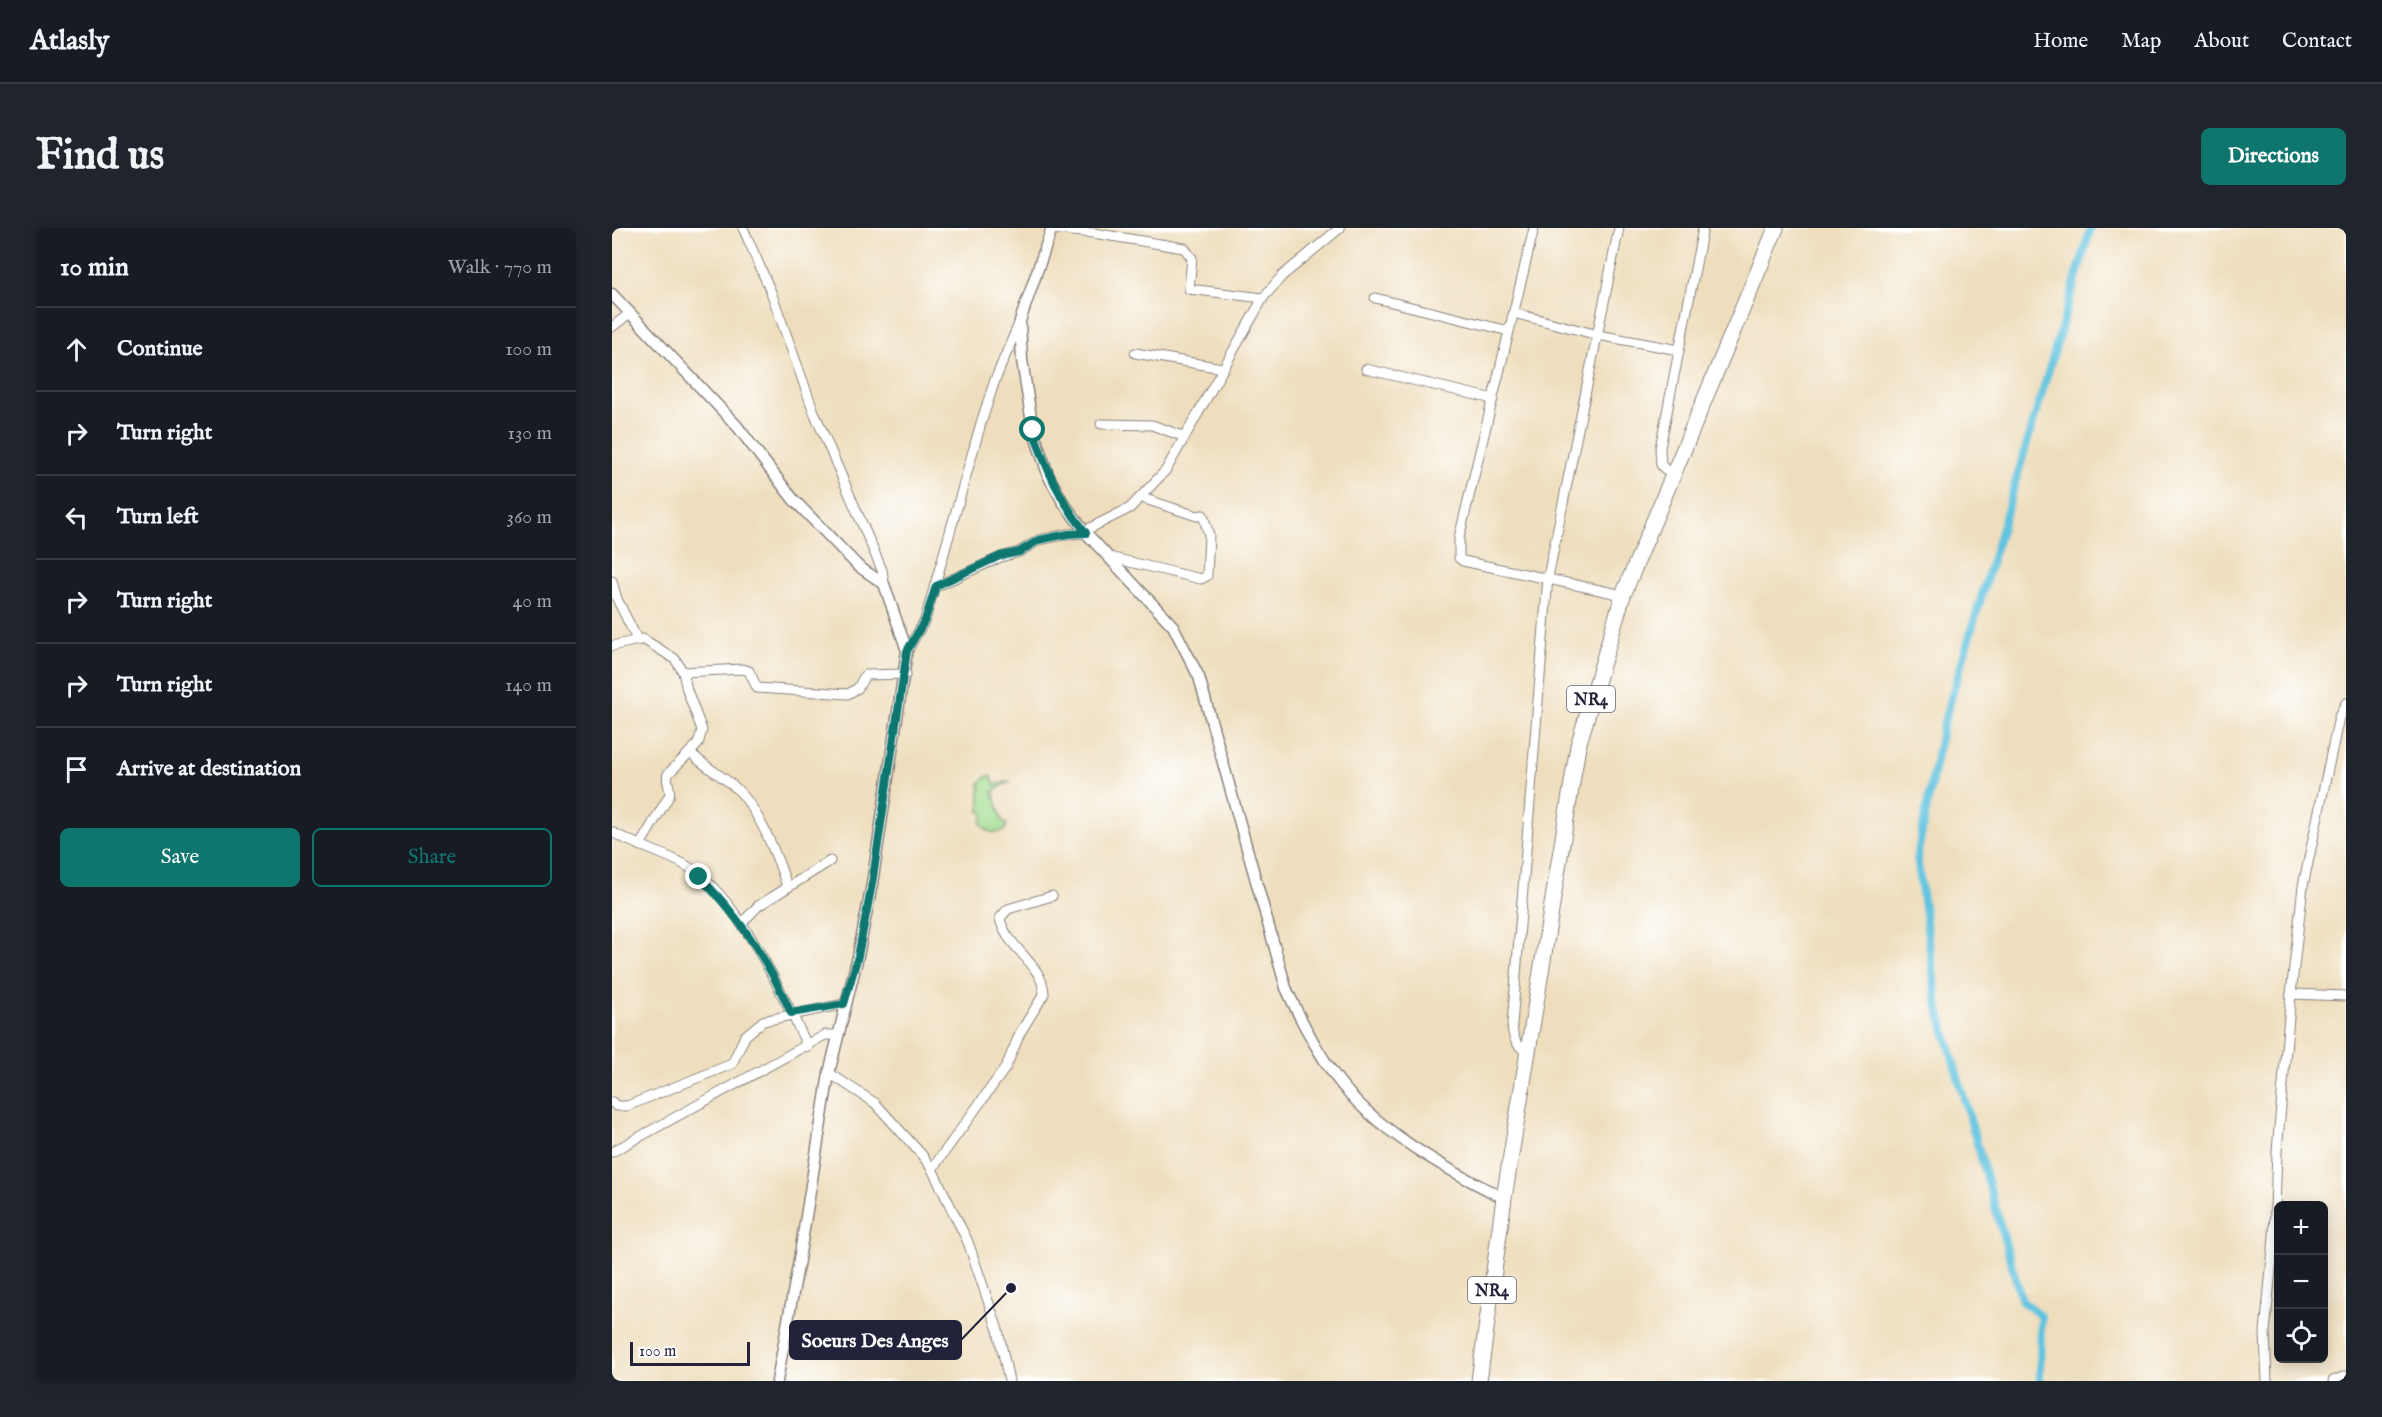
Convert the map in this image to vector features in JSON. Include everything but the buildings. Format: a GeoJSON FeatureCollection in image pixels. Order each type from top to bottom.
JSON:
{"type":"FeatureCollection","features":[{"type":"Feature","properties":{"kind":"highway","name":"NR4"},"geometry":{"type":"LineString","coordinates":[[1479,1381],[1504,1198],[1530,1054],[1578,746],[1623,595],[1776,228]]}},
{"type":"Feature","properties":{"kind":"street"},"geometry":{"type":"LineString","coordinates":[[743,228],[771,292],[814,412],[882,570],[884,584],[907,651],[906,674],[872,884],[858,956],[828,1073],[800,1260],[777,1381]]}},
{"type":"Feature","properties":{"kind":"street"},"geometry":{"type":"LineString","coordinates":[[936,586],[1000,556],[1019,552],[1039,540],[1085,532],[1130,508],[1142,498],[1166,470],[1263,298],[1282,276],[1340,228]]}},
{"type":"Feature","properties":{"kind":"street"},"geometry":{"type":"LineString","coordinates":[[1534,228],[1459,538],[1459,558],[1463,561],[1548,577],[1623,595]]}},
{"type":"Feature","properties":{"kind":"street"},"geometry":{"type":"LineString","coordinates":[[1530,1054],[1521,1049],[1515,1041],[1512,1025],[1548,577],[1619,228]]}},
{"type":"Feature","properties":{"kind":"street"},"geometry":{"type":"LineString","coordinates":[[1672,476],[1661,465],[1660,448],[1703,228]]}},
{"type":"Feature","properties":{"kind":"street"},"geometry":{"type":"LineString","coordinates":[[907,651],[925,620],[981,423],[1052,229],[1093,233],[1184,248],[1192,258],[1189,289],[1263,298]]}},
{"type":"Feature","properties":{"kind":"street"},"geometry":{"type":"LineString","coordinates":[[612,294],[737,426],[793,499],[858,566],[884,584]]}},
{"type":"Feature","properties":{"kind":"street"},"geometry":{"type":"LineString","coordinates":[[1376,298],[1509,331]]}},
{"type":"Feature","properties":{"kind":"street"},"geometry":{"type":"LineString","coordinates":[[1514,313],[1598,335],[1679,350]]}},
{"type":"Feature","properties":{"kind":"street"},"geometry":{"type":"LineString","coordinates":[[612,327],[629,314]]}},
{"type":"Feature","properties":{"kind":"street"},"geometry":{"type":"LineString","coordinates":[[1020,321],[1022,360],[1033,430],[1049,477],[1085,532],[1173,626],[1199,677],[1280,966],[1303,1024],[1336,1078],[1375,1117],[1413,1146],[1459,1176],[1504,1198]]}},
{"type":"Feature","properties":{"kind":"street"},"geometry":{"type":"LineString","coordinates":[[1135,352],[1222,368]]}},
{"type":"Feature","properties":{"kind":"street"},"geometry":{"type":"LineString","coordinates":[[1366,369],[1493,399]]}},
{"type":"Feature","properties":{"kind":"street"},"geometry":{"type":"LineString","coordinates":[[1101,424],[1152,425],[1185,437]]}},
{"type":"Feature","properties":{"kind":"street"},"geometry":{"type":"LineString","coordinates":[[1109,557],[1202,579],[1206,576],[1209,535],[1203,515],[1197,516],[1142,498]]}},
{"type":"Feature","properties":{"kind":"street"},"geometry":{"type":"LineString","coordinates":[[612,581],[617,599],[638,641]]}},
{"type":"Feature","properties":{"kind":"street"},"geometry":{"type":"LineString","coordinates":[[612,646],[635,639],[649,641],[669,653],[683,672],[687,690],[702,730],[698,744],[668,774],[671,790],[669,796],[640,845]]}},
{"type":"Feature","properties":{"kind":"street"},"geometry":{"type":"LineString","coordinates":[[683,672],[743,669],[749,671],[757,688],[762,690],[793,689],[848,694],[858,688],[864,675],[906,674]]}},
{"type":"Feature","properties":{"kind":"street"},"geometry":{"type":"LineString","coordinates":[[2267,1381],[2265,1332],[2274,1238],[2277,1151],[2303,886],[2337,726],[2346,703]]}},
{"type":"Feature","properties":{"kind":"street"},"geometry":{"type":"LineString","coordinates":[[690,752],[708,770],[741,794],[767,837],[787,886]]}},
{"type":"Feature","properties":{"kind":"street"},"geometry":{"type":"LineString","coordinates":[[612,832],[688,867],[709,886],[741,924],[776,979],[808,1047]]}},
{"type":"Feature","properties":{"kind":"street"},"geometry":{"type":"LineString","coordinates":[[741,924],[758,906],[830,861]]}},
{"type":"Feature","properties":{"kind":"street"},"geometry":{"type":"LineString","coordinates":[[932,1169],[1006,1067],[1020,1033],[1044,994],[1041,979],[1003,928],[1000,918],[1008,909],[1052,896]]}},
{"type":"Feature","properties":{"kind":"street"},"geometry":{"type":"LineString","coordinates":[[2291,994],[2346,996]]}},
{"type":"Feature","properties":{"kind":"street"},"geometry":{"type":"LineString","coordinates":[[612,1102],[616,1106],[627,1106],[732,1064],[745,1036],[763,1021],[791,1013],[844,1004]]}},
{"type":"Feature","properties":{"kind":"street"},"geometry":{"type":"LineString","coordinates":[[612,1152],[808,1047],[825,1035],[836,1035]]}},
{"type":"Feature","properties":{"kind":"street"},"geometry":{"type":"LineString","coordinates":[[828,1073],[875,1103],[932,1169],[968,1242],[998,1330],[1009,1381]]}},
{"type":"Feature","properties":{"kind":"street"},"geometry":{"type":"LineString","coordinates":[[2333,1381],[2346,1376]]}},
{"type":"Feature","properties":{"kind":"green space"},"geometry":{"type":"Polygon","coordinates":[[[987,776],[991,776],[995,785],[1011,781],[993,791],[1002,820],[1007,825],[1004,831],[991,832],[981,823],[984,814],[980,811],[980,783],[987,776]]]}},
{"type":"Feature","properties":{"kind":"waterway"},"geometry":{"type":"LineString","coordinates":[[2040,1381],[2041,1316],[2022,1301],[1938,1007],[1917,857],[1942,729],[2091,228]]}},
{"type":"Feature","properties":{"kind":"place","name":"Soeurs Des Anges"},"geometry":{"type":"Point","coordinates":[1011,1288]}},
{"type":"Feature","properties":{"kind":"route"},"geometry":{"type":"LineString","coordinates":[[699,877],[722,900],[741,924],[742,929],[776,979],[791,1013],[844,1004],[858,956],[872,884],[906,674],[907,651],[925,620],[936,586],[1000,556],[1019,552],[1039,540],[1086,533],[1063,502],[1049,477],[1033,430]]}}]}
